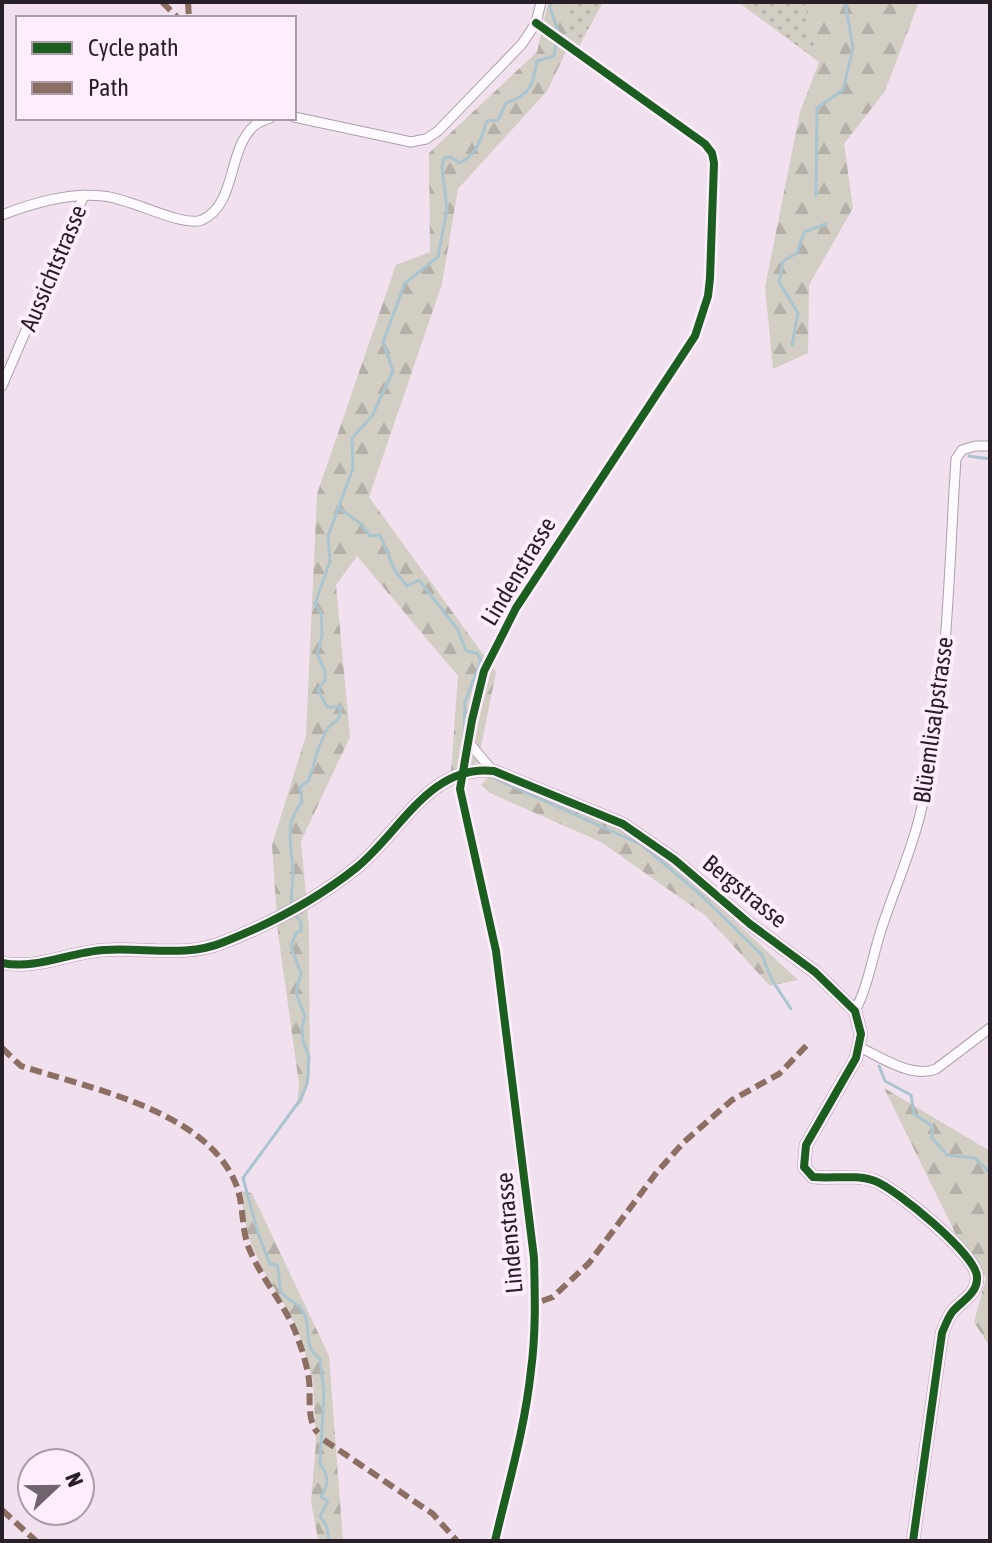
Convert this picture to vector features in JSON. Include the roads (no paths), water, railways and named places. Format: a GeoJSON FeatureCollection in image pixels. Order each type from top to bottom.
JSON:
{"type":"FeatureCollection","features":[{"type":"Feature","properties":{"kind":"street"},"geometry":{"type":"LineString","coordinates":[[296,117],[411,142],[426,139],[438,131],[522,44],[536,23],[541,2]]}},
{"type":"Feature","properties":{"kind":"street","name":"Lindenstrasse"},"geometry":{"type":"LineString","coordinates":[[495,1541],[525,1415],[531,1370],[534,1272],[496,951],[460,789],[476,698],[484,671],[516,608],[695,336],[708,296],[714,191],[712,153],[705,144],[536,23]]}},
{"type":"Feature","properties":{"kind":"street"},"geometry":{"type":"LineString","coordinates":[[2,215],[56,199],[84,195],[123,199],[178,220],[200,221],[213,213],[222,200],[243,139],[255,125],[266,120]]}},
{"type":"Feature","properties":{"kind":"street","name":"Aussichtstrasse"},"geometry":{"type":"LineString","coordinates":[[2,386],[84,195]]}},
{"type":"Feature","properties":{"kind":"street","name":"Blüemlisalpstrasse"},"geometry":{"type":"LineString","coordinates":[[855,1011],[919,818],[932,756],[945,656],[956,459],[962,450],[990,446]]}},
{"type":"Feature","properties":{"kind":"street"},"geometry":{"type":"LineString","coordinates":[[470,744],[492,770]]}},
{"type":"Feature","properties":{"kind":"street"},"geometry":{"type":"LineString","coordinates":[[2,963],[40,963],[102,950],[194,950],[222,944],[301,905],[355,869],[384,844],[422,797],[434,787],[463,775],[492,770]]}},
{"type":"Feature","properties":{"kind":"street","name":"Bergstrasse"},"geometry":{"type":"LineString","coordinates":[[492,770],[623,824],[675,860],[750,924],[815,972],[855,1011]]}},
{"type":"Feature","properties":{"kind":"street"},"geometry":{"type":"LineString","coordinates":[[855,1011],[861,1034],[859,1047],[850,1069],[806,1145],[804,1167],[813,1177],[863,1177],[879,1182],[960,1248],[974,1265],[978,1278],[972,1294],[951,1313],[942,1333],[913,1541]]}},
{"type":"Feature","properties":{"kind":"street"},"geometry":{"type":"LineString","coordinates":[[859,1047],[903,1067],[927,1073],[990,1028]]}},
{"type":"Feature","properties":{"kind":"waterway"},"geometry":{"type":"LineString","coordinates":[[552,2],[550,7],[558,31]]}},
{"type":"Feature","properties":{"kind":"waterway"},"geometry":{"type":"LineString","coordinates":[[816,196],[817,108],[843,90],[853,48],[845,2]]}},
{"type":"Feature","properties":{"kind":"waterway"},"geometry":{"type":"LineString","coordinates":[[292,907],[290,828],[302,802],[300,787],[309,780],[319,747],[327,729],[339,718],[341,707],[327,707],[318,690],[325,680],[325,671],[317,654],[322,635],[321,613],[315,604],[330,561],[328,536],[353,468],[352,438],[372,416],[393,371],[383,342],[405,283],[438,257],[447,209],[442,167],[444,158],[451,157],[459,163],[470,155],[478,146],[487,121],[498,120],[506,103],[525,93],[532,83],[537,61],[554,56],[556,44]]}},
{"type":"Feature","properties":{"kind":"waterway"},"geometry":{"type":"LineString","coordinates":[[792,345],[798,313],[779,282],[783,261],[797,253],[804,232],[826,224]]}},
{"type":"Feature","properties":{"kind":"waterway"},"geometry":{"type":"LineString","coordinates":[[969,456],[990,459]]}},
{"type":"Feature","properties":{"kind":"waterway"},"geometry":{"type":"LineString","coordinates":[[337,507],[360,523],[370,536],[380,535],[395,571],[407,586],[419,580],[458,630],[466,651],[477,653],[481,661],[465,702],[464,745]]}},
{"type":"Feature","properties":{"kind":"waterway"},"geometry":{"type":"LineString","coordinates":[[494,778],[642,845],[702,896],[762,955],[772,980],[791,1009]]}},
{"type":"Feature","properties":{"kind":"waterway"},"geometry":{"type":"LineString","coordinates":[[294,914],[301,922],[301,931],[296,933],[291,947],[301,973],[296,992],[305,1017],[302,1027],[309,1057],[307,1084],[300,1100],[243,1178],[270,1264],[277,1265],[281,1291],[304,1313],[310,1346],[320,1359],[324,1391],[320,1464],[327,1480],[321,1497],[328,1501],[320,1516],[327,1527],[329,1541]]}},
{"type":"Feature","properties":{"kind":"waterway"},"geometry":{"type":"LineString","coordinates":[[879,1066],[885,1081],[911,1095],[914,1114],[932,1126],[932,1138],[947,1155],[975,1158],[990,1173]]}}]}
